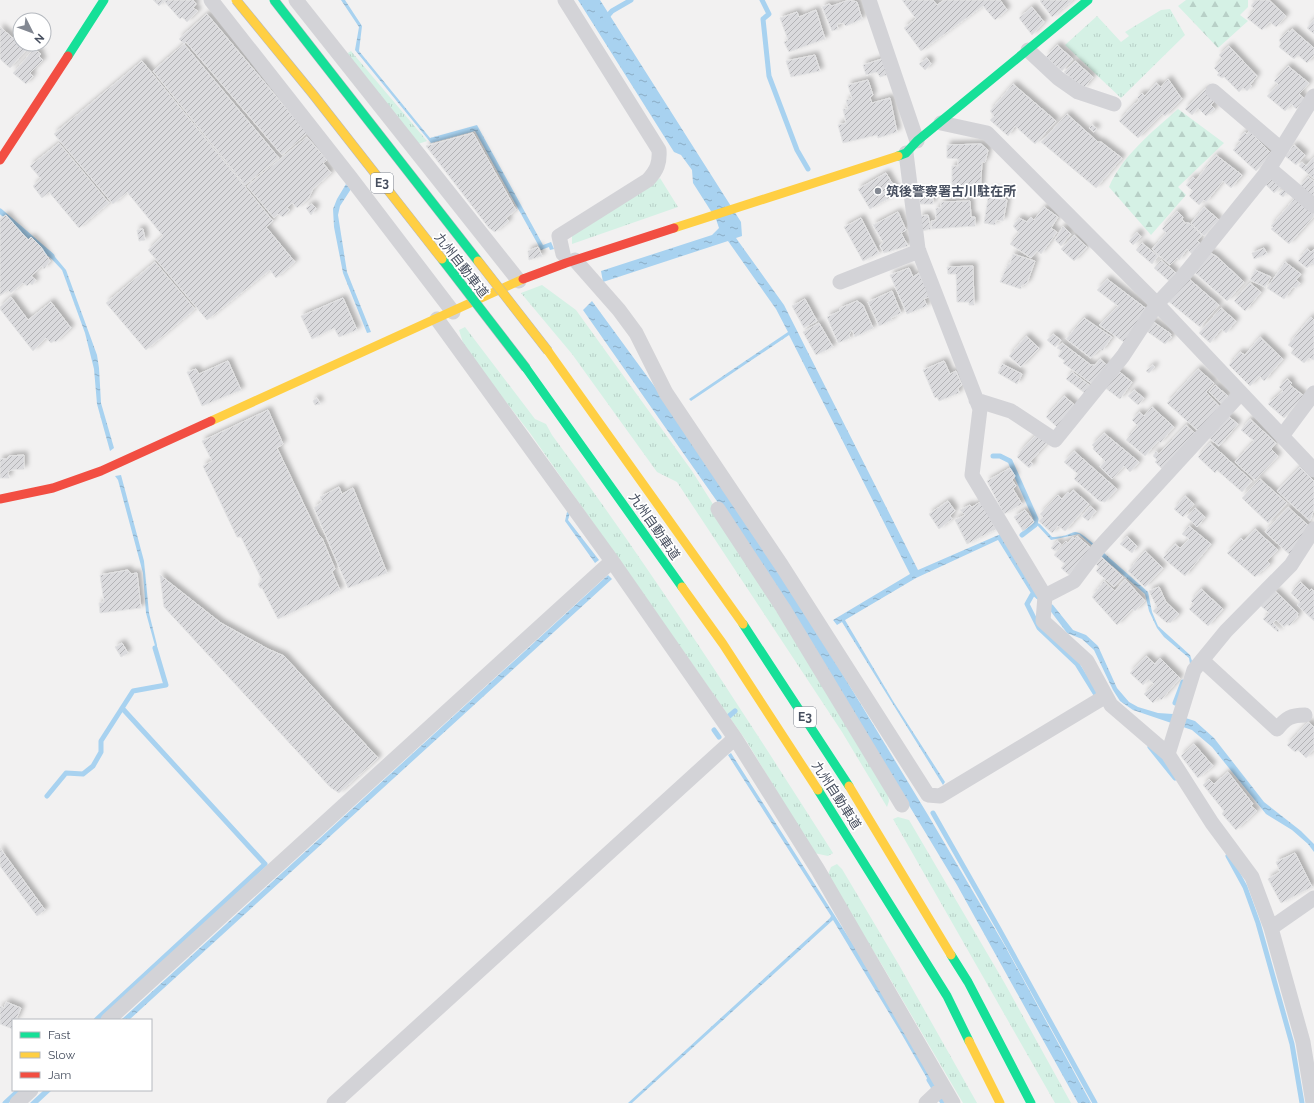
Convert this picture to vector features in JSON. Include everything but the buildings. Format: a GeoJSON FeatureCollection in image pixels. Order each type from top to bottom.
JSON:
{"type":"FeatureCollection","features":[{"type":"Feature","properties":{"kind":"main road"},"geometry":{"type":"LineString","coordinates":[[0,160],[104,0]]}},
{"type":"Feature","properties":{"kind":"main road","name":"九州自動車道"},"geometry":{"type":"LineString","coordinates":[[236,0],[312,94],[526,368],[723,644],[837,819],[947,996],[1000,1103]]}},
{"type":"Feature","properties":{"kind":"main road","name":"九州自動車道"},"geometry":{"type":"LineString","coordinates":[[274,0],[548,351],[747,629],[860,803],[968,982],[1031,1103]]}},
{"type":"Feature","properties":{"kind":"main road"},"geometry":{"type":"LineString","coordinates":[[0,498],[53,488],[100,471],[453,312],[569,257],[736,208],[906,153],[917,141],[941,123],[1088,0]]}},
{"type":"Feature","properties":{"kind":"street"},"geometry":{"type":"LineString","coordinates":[[211,0],[350,177],[453,312]]}},
{"type":"Feature","properties":{"kind":"street"},"geometry":{"type":"LineString","coordinates":[[296,0],[519,281]]}},
{"type":"Feature","properties":{"kind":"street"},"geometry":{"type":"LineString","coordinates":[[565,0],[659,150],[660,159],[657,169],[648,180],[559,236],[569,257],[618,310],[636,333],[666,393],[782,566],[928,795],[940,796],[1106,696]]}},
{"type":"Feature","properties":{"kind":"street"},"geometry":{"type":"LineString","coordinates":[[869,0],[917,141]]}},
{"type":"Feature","properties":{"kind":"street"},"geometry":{"type":"LineString","coordinates":[[1028,50],[1058,78],[1078,92],[1114,104]]}},
{"type":"Feature","properties":{"kind":"street"},"geometry":{"type":"LineString","coordinates":[[1213,91],[1281,149]]}},
{"type":"Feature","properties":{"kind":"street"},"geometry":{"type":"LineString","coordinates":[[976,400],[1011,411],[1055,440],[1123,356],[1156,304],[1184,275],[1269,168],[1312,106]]}},
{"type":"Feature","properties":{"kind":"street"},"geometry":{"type":"LineString","coordinates":[[941,123],[987,133],[1156,304],[1314,470]]}},
{"type":"Feature","properties":{"kind":"street"},"geometry":{"type":"LineString","coordinates":[[906,153],[919,251],[980,409],[972,475],[1045,596],[1043,621],[1087,661],[1111,705],[1168,754],[1212,823],[1252,877],[1271,928],[1303,1042],[1313,1103]]}},
{"type":"Feature","properties":{"kind":"street"},"geometry":{"type":"LineString","coordinates":[[1269,168],[1314,206]]}},
{"type":"Feature","properties":{"kind":"street"},"geometry":{"type":"LineString","coordinates":[[840,282],[919,251]]}},
{"type":"Feature","properties":{"kind":"street"},"geometry":{"type":"LineString","coordinates":[[437,319],[612,561],[735,738],[818,870],[953,1103]]}},
{"type":"Feature","properties":{"kind":"street"},"geometry":{"type":"LineString","coordinates":[[1045,596],[1074,581],[1098,549],[1241,393]]}},
{"type":"Feature","properties":{"kind":"street"},"geometry":{"type":"LineString","coordinates":[[1282,436],[1314,393]]}},
{"type":"Feature","properties":{"kind":"street"},"geometry":{"type":"LineString","coordinates":[[718,509],[795,628],[902,805]]}},
{"type":"Feature","properties":{"kind":"street"},"geometry":{"type":"LineString","coordinates":[[1168,754],[1194,670],[1226,631],[1291,565],[1314,529]]}},
{"type":"Feature","properties":{"kind":"street"},"geometry":{"type":"LineString","coordinates":[[109,1019],[612,561]]}},
{"type":"Feature","properties":{"kind":"street"},"geometry":{"type":"LineString","coordinates":[[1202,660],[1277,729],[1285,719],[1293,715],[1305,714]]}},
{"type":"Feature","properties":{"kind":"street"},"geometry":{"type":"LineString","coordinates":[[334,1103],[735,738]]}},
{"type":"Feature","properties":{"kind":"street"},"geometry":{"type":"LineString","coordinates":[[1271,928],[1314,898]]}},
{"type":"Feature","properties":{"kind":"street"},"geometry":{"type":"LineString","coordinates":[[926,1103],[943,1087]]}},
{"type":"Feature","properties":{"kind":"street"},"geometry":{"type":"LineString","coordinates":[[17,1103],[30,1091]]}},
{"type":"Feature","properties":{"kind":"green space"},"geometry":{"type":"Polygon","coordinates":[[[1186,0],[1248,0],[1248,7],[1240,15],[1248,21],[1218,48],[1178,6],[1186,0]]]}},
{"type":"Feature","properties":{"kind":"green space"},"geometry":{"type":"Polygon","coordinates":[[[1170,9],[1185,35],[1121,98],[1065,45],[1097,16],[1121,42],[1129,36],[1125,32],[1161,10],[1170,9]]]}},
{"type":"Feature","properties":{"kind":"green space"},"geometry":{"type":"Polygon","coordinates":[[[351,51],[427,141],[415,145],[343,56],[351,51]]]}},
{"type":"Feature","properties":{"kind":"green space"},"geometry":{"type":"Polygon","coordinates":[[[1178,109],[1224,143],[1178,187],[1186,195],[1151,235],[1109,187],[1115,175],[1130,154],[1148,135],[1178,109]]]}},
{"type":"Feature","properties":{"kind":"green space"},"geometry":{"type":"Polygon","coordinates":[[[660,178],[678,207],[572,244],[572,236],[660,178]]]}},
{"type":"Feature","properties":{"kind":"green space"},"geometry":{"type":"Polygon","coordinates":[[[542,285],[576,310],[692,471],[778,607],[887,789],[889,801],[887,807],[842,732],[677,482],[657,472],[572,354],[521,293],[542,285]]]}},
{"type":"Feature","properties":{"kind":"green space"},"geometry":{"type":"Polygon","coordinates":[[[465,327],[535,419],[546,424],[552,435],[661,589],[731,694],[833,853],[828,856],[814,853],[747,742],[530,433],[465,349],[459,330],[465,327]]]}},
{"type":"Feature","properties":{"kind":"green space"},"geometry":{"type":"Polygon","coordinates":[[[898,817],[909,820],[1004,982],[1071,1103],[1055,1103],[893,819],[898,817]]]}},
{"type":"Feature","properties":{"kind":"green space"},"geometry":{"type":"Polygon","coordinates":[[[837,864],[842,869],[899,965],[977,1103],[963,1103],[882,965],[827,877],[831,867],[837,864]]]}},
{"type":"Feature","properties":{"kind":"water"},"geometry":{"type":"Polygon","coordinates":[[[341,0],[345,0],[362,26],[359,51],[430,138],[477,125],[543,245],[551,242],[554,249],[550,250],[549,247],[541,250],[475,131],[431,143],[355,50],[359,27],[341,0]]]}},
{"type":"Feature","properties":{"kind":"water"},"geometry":{"type":"Polygon","coordinates":[[[578,0],[600,0],[741,222],[742,236],[736,238],[784,305],[918,570],[1003,533],[1039,596],[1053,605],[1073,630],[1086,635],[1098,646],[1117,688],[1129,702],[1138,707],[1158,713],[1173,714],[1195,721],[1214,738],[1264,802],[1301,831],[1314,844],[1314,852],[1308,844],[1292,830],[1266,814],[1212,747],[1192,730],[1133,710],[1120,701],[1113,690],[1094,650],[1082,639],[1067,633],[1049,609],[1032,595],[998,540],[916,578],[845,620],[893,701],[945,782],[943,785],[842,622],[837,625],[833,620],[910,574],[789,335],[691,401],[689,399],[788,332],[776,309],[728,241],[603,282],[601,271],[712,235],[719,228],[716,219],[693,183],[692,170],[681,155],[674,152],[578,0]]]}},
{"type":"Feature","properties":{"kind":"water"},"geometry":{"type":"Polygon","coordinates":[[[346,184],[351,189],[340,206],[338,215],[347,272],[371,332],[367,333],[343,273],[334,227],[333,209],[346,184]]]}},
{"type":"Feature","properties":{"kind":"water"},"geometry":{"type":"Polygon","coordinates":[[[50,251],[66,270],[97,355],[101,403],[114,448],[110,451],[97,404],[94,369],[85,333],[62,270],[47,254],[50,251]]]}},
{"type":"Feature","properties":{"kind":"water"},"geometry":{"type":"Polygon","coordinates":[[[592,301],[663,398],[788,584],[928,815],[1005,946],[1091,1103],[1078,1103],[957,885],[866,734],[721,507],[583,310],[592,301]]]}},
{"type":"Feature","properties":{"kind":"water"},"geometry":{"type":"Polygon","coordinates":[[[121,475],[144,561],[149,613],[157,645],[157,653],[146,613],[143,573],[118,480],[115,476],[121,475]]]}},
{"type":"Feature","properties":{"kind":"water"},"geometry":{"type":"Polygon","coordinates":[[[567,512],[570,513],[568,520],[599,560],[595,563],[565,521],[567,512]]]}},
{"type":"Feature","properties":{"kind":"water"},"geometry":{"type":"Polygon","coordinates":[[[1035,522],[1040,524],[1052,537],[1077,532],[1096,546],[1095,548],[1079,534],[1051,540],[1038,526],[1035,525],[1035,522]]]}},
{"type":"Feature","properties":{"kind":"water"},"geometry":{"type":"Polygon","coordinates":[[[1104,553],[1148,592],[1152,612],[1158,626],[1190,655],[1193,664],[1190,664],[1189,658],[1164,637],[1157,628],[1149,611],[1145,594],[1101,556],[1104,553]]]}},
{"type":"Feature","properties":{"kind":"water"},"geometry":{"type":"Polygon","coordinates":[[[608,575],[612,579],[130,1019],[122,1019],[608,575]]]}},
{"type":"Feature","properties":{"kind":"water"},"geometry":{"type":"Polygon","coordinates":[[[731,753],[879,985],[934,1084],[932,1087],[833,920],[632,1103],[628,1103],[831,916],[728,755],[731,753]]]}},
{"type":"Feature","properties":{"kind":"water"},"geometry":{"type":"Polygon","coordinates":[[[43,1091],[51,1091],[38,1103],[30,1103],[43,1091]]]}},
{"type":"Feature","properties":{"kind":"waterway"},"geometry":{"type":"LineString","coordinates":[[605,19],[612,11],[631,0]]}},
{"type":"Feature","properties":{"kind":"waterway"},"geometry":{"type":"LineString","coordinates":[[762,0],[769,14],[763,19],[769,76],[797,150],[808,169]]}},
{"type":"Feature","properties":{"kind":"waterway"},"geometry":{"type":"LineString","coordinates":[[0,211],[52,256]]}},
{"type":"Feature","properties":{"kind":"waterway"},"geometry":{"type":"LineString","coordinates":[[993,456],[1000,456],[1010,461],[1036,519],[1035,525],[1022,535]]}},
{"type":"Feature","properties":{"kind":"waterway"},"geometry":{"type":"LineString","coordinates":[[1032,595],[1027,604],[1039,628],[1077,664],[1098,698]]}},
{"type":"Feature","properties":{"kind":"waterway"},"geometry":{"type":"LineString","coordinates":[[47,796],[66,773],[83,774],[93,766],[101,752],[101,741],[133,691],[166,685],[155,648]]}},
{"type":"Feature","properties":{"kind":"waterway"},"geometry":{"type":"LineString","coordinates":[[1175,703],[1183,682]]}},
{"type":"Feature","properties":{"kind":"waterway"},"geometry":{"type":"LineString","coordinates":[[97,1019],[265,864],[122,708]]}},
{"type":"Feature","properties":{"kind":"waterway"},"geometry":{"type":"LineString","coordinates":[[728,717],[735,711]]}},
{"type":"Feature","properties":{"kind":"waterway"},"geometry":{"type":"LineString","coordinates":[[714,730],[719,737]]}},
{"type":"Feature","properties":{"kind":"waterway"},"geometry":{"type":"LineString","coordinates":[[1150,747],[1175,778]]}},
{"type":"Feature","properties":{"kind":"waterway"},"geometry":{"type":"LineString","coordinates":[[933,813],[1095,1103]]}},
{"type":"Feature","properties":{"kind":"waterway"},"geometry":{"type":"LineString","coordinates":[[1228,856],[1245,887],[1258,923],[1292,1044],[1302,1103]]}},
{"type":"Feature","properties":{"kind":"waterway"},"geometry":{"type":"LineString","coordinates":[[929,1080],[943,1103]]}},
{"type":"Feature","properties":{"kind":"waterway"},"geometry":{"type":"LineString","coordinates":[[5,1103],[18,1091]]}},
{"type":"Feature","properties":{"kind":"traffic: fast"},"geometry":{"type":"LineString","coordinates":[[68,56],[104,0]]}},
{"type":"Feature","properties":{"kind":"traffic: fast"},"geometry":{"type":"LineString","coordinates":[[274,0],[478,261]]}},
{"type":"Feature","properties":{"kind":"traffic: fast"},"geometry":{"type":"LineString","coordinates":[[898,156],[906,153],[917,141],[1088,0]]}},
{"type":"Feature","properties":{"kind":"traffic: fast"},"geometry":{"type":"LineString","coordinates":[[442,259],[526,368]]}},
{"type":"Feature","properties":{"kind":"traffic: fast"},"geometry":{"type":"LineString","coordinates":[[526,368],[682,587]]}},
{"type":"Feature","properties":{"kind":"traffic: fast"},"geometry":{"type":"LineString","coordinates":[[743,624],[849,786]]}},
{"type":"Feature","properties":{"kind":"traffic: fast"},"geometry":{"type":"LineString","coordinates":[[818,790],[947,996],[969,1041]]}},
{"type":"Feature","properties":{"kind":"traffic: fast"},"geometry":{"type":"LineString","coordinates":[[951,955],[968,982],[1031,1103]]}},
{"type":"Feature","properties":{"kind":"traffic: slow"},"geometry":{"type":"LineString","coordinates":[[236,0],[312,93],[442,259]]}},
{"type":"Feature","properties":{"kind":"traffic: slow"},"geometry":{"type":"LineString","coordinates":[[674,228],[898,156]]}},
{"type":"Feature","properties":{"kind":"traffic: slow"},"geometry":{"type":"LineString","coordinates":[[478,261],[548,351]]}},
{"type":"Feature","properties":{"kind":"traffic: slow"},"geometry":{"type":"LineString","coordinates":[[211,421],[523,279]]}},
{"type":"Feature","properties":{"kind":"traffic: slow"},"geometry":{"type":"LineString","coordinates":[[548,351],[743,624]]}},
{"type":"Feature","properties":{"kind":"traffic: slow"},"geometry":{"type":"LineString","coordinates":[[682,587],[723,644],[818,790]]}},
{"type":"Feature","properties":{"kind":"traffic: slow"},"geometry":{"type":"LineString","coordinates":[[849,786],[951,955]]}},
{"type":"Feature","properties":{"kind":"traffic: slow"},"geometry":{"type":"LineString","coordinates":[[969,1041],[1000,1103]]}},
{"type":"Feature","properties":{"kind":"traffic: jam"},"geometry":{"type":"LineString","coordinates":[[0,160],[68,56]]}},
{"type":"Feature","properties":{"kind":"traffic: jam"},"geometry":{"type":"LineString","coordinates":[[523,279],[566,263],[674,228]]}},
{"type":"Feature","properties":{"kind":"traffic: jam"},"geometry":{"type":"LineString","coordinates":[[0,499],[53,488],[101,471],[211,421]]}},
{"type":"Feature","properties":{"kind":"place","name":"筑後警察署古川駐在所"},"geometry":{"type":"Point","coordinates":[878,191]}}]}
